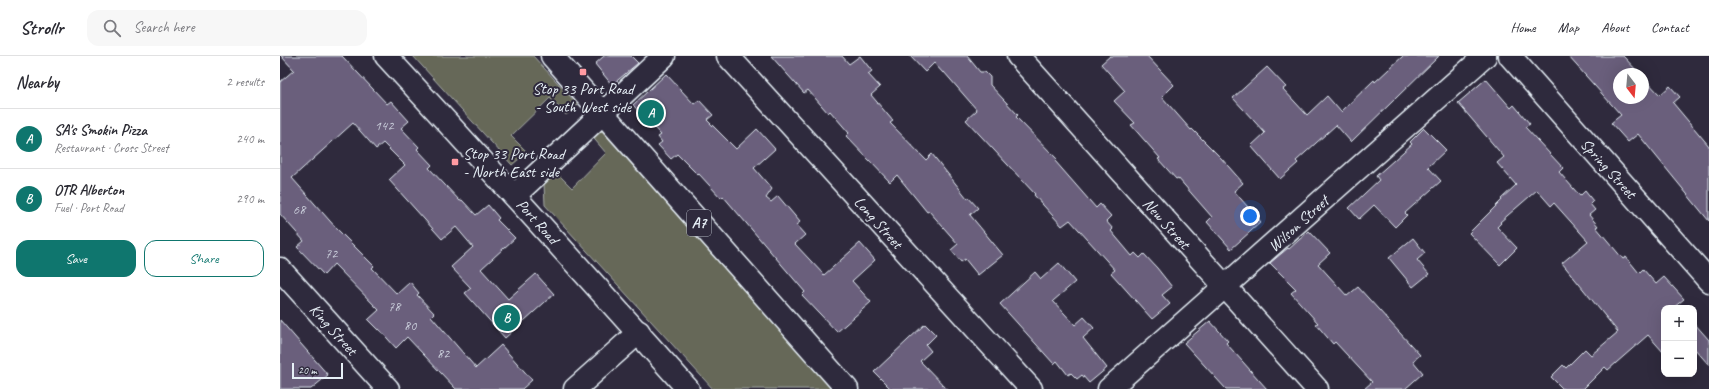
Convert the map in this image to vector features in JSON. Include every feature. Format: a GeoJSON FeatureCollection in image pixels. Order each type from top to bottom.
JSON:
{"type":"FeatureCollection","features":[{"type":"Feature","properties":{"kind":"main road","name":"Port Road"},"geometry":{"type":"LineString","coordinates":[[386,56],[515,195],[639,332],[688,389]]}},
{"type":"Feature","properties":{"kind":"main road","name":"A7"},"geometry":{"type":"LineString","coordinates":[[552,56],[847,389]]}},
{"type":"Feature","properties":{"kind":"main road"},"geometry":{"type":"LineString","coordinates":[[515,195],[664,56]]}},
{"type":"Feature","properties":{"kind":"main road","name":"Long Street"},"geometry":{"type":"LineString","coordinates":[[728,56],[1031,389]]}},
{"type":"Feature","properties":{"kind":"main road","name":"New Street"},"geometry":{"type":"LineString","coordinates":[[1018,56],[1317,389]]}},
{"type":"Feature","properties":{"kind":"main road","name":"Wilson Street"},"geometry":{"type":"LineString","coordinates":[[1109,389],[1225,288],[1485,56]]}},
{"type":"Feature","properties":{"kind":"main road","name":"Spring Street"},"geometry":{"type":"LineString","coordinates":[[1510,56],[1709,281]]}},
{"type":"Feature","properties":{"kind":"main road","name":"King Street"},"geometry":{"type":"LineString","coordinates":[[280,269],[388,389]]}},
{"type":"Feature","properties":{"kind":"main road"},"geometry":{"type":"LineString","coordinates":[[575,389],[639,332]]}},
{"type":"Feature","properties":{"kind":"green space"},"geometry":{"type":"Polygon","coordinates":[[[413,56],[533,56],[578,105],[566,115],[550,98],[511,136],[527,152],[512,165],[413,56]]]}},
{"type":"Feature","properties":{"kind":"green space"},"geometry":{"type":"Polygon","coordinates":[[[601,130],[832,389],[713,389],[545,205],[544,184],[554,170],[572,188],[606,153],[590,134],[601,130]]]}},
{"type":"Feature","properties":{"kind":"building"},"geometry":{"type":"Polygon","coordinates":[[[281,56],[342,56],[387,104],[391,101],[409,121],[401,128],[419,147],[417,149],[432,165],[429,168],[460,201],[462,200],[476,215],[488,205],[499,218],[497,220],[515,238],[481,269],[508,299],[536,274],[554,294],[505,338],[465,293],[471,288],[451,267],[473,247],[456,227],[442,239],[389,180],[405,165],[383,143],[376,149],[353,123],[292,178],[337,229],[374,266],[372,268],[397,294],[410,282],[419,293],[417,295],[434,313],[431,316],[476,368],[501,345],[532,380],[522,389],[456,389],[407,337],[396,348],[379,329],[378,330],[368,320],[379,310],[334,264],[324,275],[297,247],[304,241],[280,214],[280,82],[294,70],[281,56]]]}},
{"type":"Feature","properties":{"kind":"building"},"geometry":{"type":"Polygon","coordinates":[[[604,56],[631,56],[638,63],[612,85],[595,64],[604,56]]]}},
{"type":"Feature","properties":{"kind":"building"},"geometry":{"type":"Polygon","coordinates":[[[771,56],[842,56],[849,64],[860,56],[872,71],[868,74],[880,87],[871,95],[893,121],[890,123],[926,160],[932,154],[967,198],[968,197],[978,208],[970,215],[1003,255],[978,275],[965,259],[961,262],[951,250],[958,244],[929,211],[927,212],[897,175],[890,182],[846,136],[849,133],[830,111],[828,113],[808,90],[804,93],[771,56]]]}},
{"type":"Feature","properties":{"kind":"building"},"geometry":{"type":"Polygon","coordinates":[[[910,56],[967,56],[980,72],[985,72],[990,77],[990,85],[1018,115],[1016,117],[1057,159],[1055,161],[1096,208],[1100,204],[1111,216],[1106,221],[1113,229],[1111,231],[1132,256],[1135,253],[1140,258],[1144,254],[1157,268],[1172,287],[1162,295],[1170,304],[1152,319],[1111,273],[1115,270],[1070,220],[1062,226],[1034,195],[1035,194],[966,120],[977,110],[944,72],[943,73],[934,63],[925,72],[910,56]]]}},
{"type":"Feature","properties":{"kind":"building"},"geometry":{"type":"Polygon","coordinates":[[[1110,56],[1147,56],[1174,85],[1162,97],[1191,130],[1192,129],[1221,158],[1243,183],[1234,191],[1261,222],[1231,249],[1207,222],[1212,217],[1178,178],[1176,179],[1158,159],[1160,158],[1131,125],[1135,123],[1114,101],[1125,91],[1101,64],[1110,56]]]}},
{"type":"Feature","properties":{"kind":"building"},"geometry":{"type":"Polygon","coordinates":[[[1403,56],[1439,56],[1351,142],[1336,125],[1296,161],[1298,163],[1280,179],[1251,146],[1265,133],[1233,98],[1267,67],[1286,87],[1283,89],[1307,115],[1327,96],[1341,112],[1374,80],[1375,82],[1403,56]]]}},
{"type":"Feature","properties":{"kind":"building"},"geometry":{"type":"Polygon","coordinates":[[[1568,56],[1623,56],[1634,68],[1613,68],[1613,104],[1649,104],[1649,83],[1660,95],[1670,86],[1680,97],[1673,103],[1709,146],[1709,221],[1638,134],[1628,142],[1611,123],[1621,115],[1568,56]]]}},
{"type":"Feature","properties":{"kind":"building"},"geometry":{"type":"Polygon","coordinates":[[[666,74],[694,104],[699,100],[713,115],[707,120],[736,149],[757,129],[775,149],[754,168],[772,189],[766,198],[771,202],[778,196],[800,222],[796,225],[805,235],[795,244],[824,275],[860,243],[875,260],[852,281],[871,302],[837,332],[802,295],[805,292],[723,196],[721,198],[699,174],[698,175],[677,154],[671,159],[658,145],[662,142],[658,137],[661,135],[633,105],[666,74]]]}},
{"type":"Feature","properties":{"kind":"building"},"geometry":{"type":"Polygon","coordinates":[[[1486,79],[1511,108],[1514,105],[1530,124],[1525,127],[1563,168],[1559,172],[1580,196],[1585,191],[1593,201],[1590,204],[1595,210],[1589,215],[1598,226],[1596,227],[1623,259],[1626,257],[1639,273],[1643,269],[1656,284],[1664,277],[1684,299],[1677,305],[1661,305],[1661,350],[1648,335],[1608,370],[1605,367],[1583,389],[1563,389],[1551,377],[1563,365],[1566,368],[1585,349],[1591,355],[1618,332],[1562,263],[1588,241],[1554,203],[1551,206],[1537,190],[1500,222],[1501,223],[1497,227],[1517,248],[1500,265],[1469,233],[1516,185],[1497,163],[1504,157],[1458,103],[1486,79]]]}},
{"type":"Feature","properties":{"kind":"building"},"geometry":{"type":"Polygon","coordinates":[[[1424,128],[1446,150],[1428,167],[1441,181],[1405,213],[1407,215],[1395,227],[1374,205],[1359,219],[1349,208],[1379,180],[1376,176],[1412,144],[1410,142],[1424,128]]]}},
{"type":"Feature","properties":{"kind":"building"},"geometry":{"type":"Polygon","coordinates":[[[1309,231],[1330,253],[1318,264],[1347,296],[1358,287],[1420,355],[1413,361],[1423,373],[1405,389],[1364,389],[1372,382],[1335,342],[1333,344],[1316,324],[1318,323],[1291,293],[1296,289],[1270,263],[1288,248],[1289,249],[1309,231]]]}},
{"type":"Feature","properties":{"kind":"building"},"geometry":{"type":"Polygon","coordinates":[[[1413,238],[1425,253],[1417,260],[1429,274],[1413,287],[1389,258],[1413,238]]]}},
{"type":"Feature","properties":{"kind":"building"},"geometry":{"type":"Polygon","coordinates":[[[1059,263],[1075,282],[1053,301],[1075,325],[1084,317],[1094,328],[1083,338],[1107,368],[1089,383],[1082,375],[1077,379],[1071,373],[1068,375],[1057,361],[1054,364],[1000,304],[1035,272],[1041,279],[1059,263]]]}},
{"type":"Feature","properties":{"kind":"building"},"geometry":{"type":"Polygon","coordinates":[[[280,320],[328,375],[311,389],[280,389],[280,320]]]}},
{"type":"Feature","properties":{"kind":"building"},"geometry":{"type":"Polygon","coordinates":[[[1210,321],[1228,341],[1226,343],[1267,389],[1226,389],[1184,343],[1210,321]]]}},
{"type":"Feature","properties":{"kind":"building"},"geometry":{"type":"Polygon","coordinates":[[[925,324],[936,335],[926,345],[931,351],[920,361],[947,389],[891,389],[874,372],[925,324]]]}},
{"type":"Feature","properties":{"kind":"building"},"geometry":{"type":"Polygon","coordinates":[[[1697,326],[1709,340],[1709,365],[1697,351],[1697,326]]]}},
{"type":"Feature","properties":{"kind":"place","name":"Stop 33 Port Road - South West side"},"geometry":{"type":"Point","coordinates":[583,72]}},
{"type":"Feature","properties":{"kind":"place","name":"SA's Smokin Pizza"},"geometry":{"type":"Point","coordinates":[651,113]}},
{"type":"Feature","properties":{"kind":"place","name":"Stop 33 Port Road - North East side"},"geometry":{"type":"Point","coordinates":[455,162]}},
{"type":"Feature","properties":{"kind":"place","name":"OTR Alberton"},"geometry":{"type":"Point","coordinates":[507,318]}}]}
